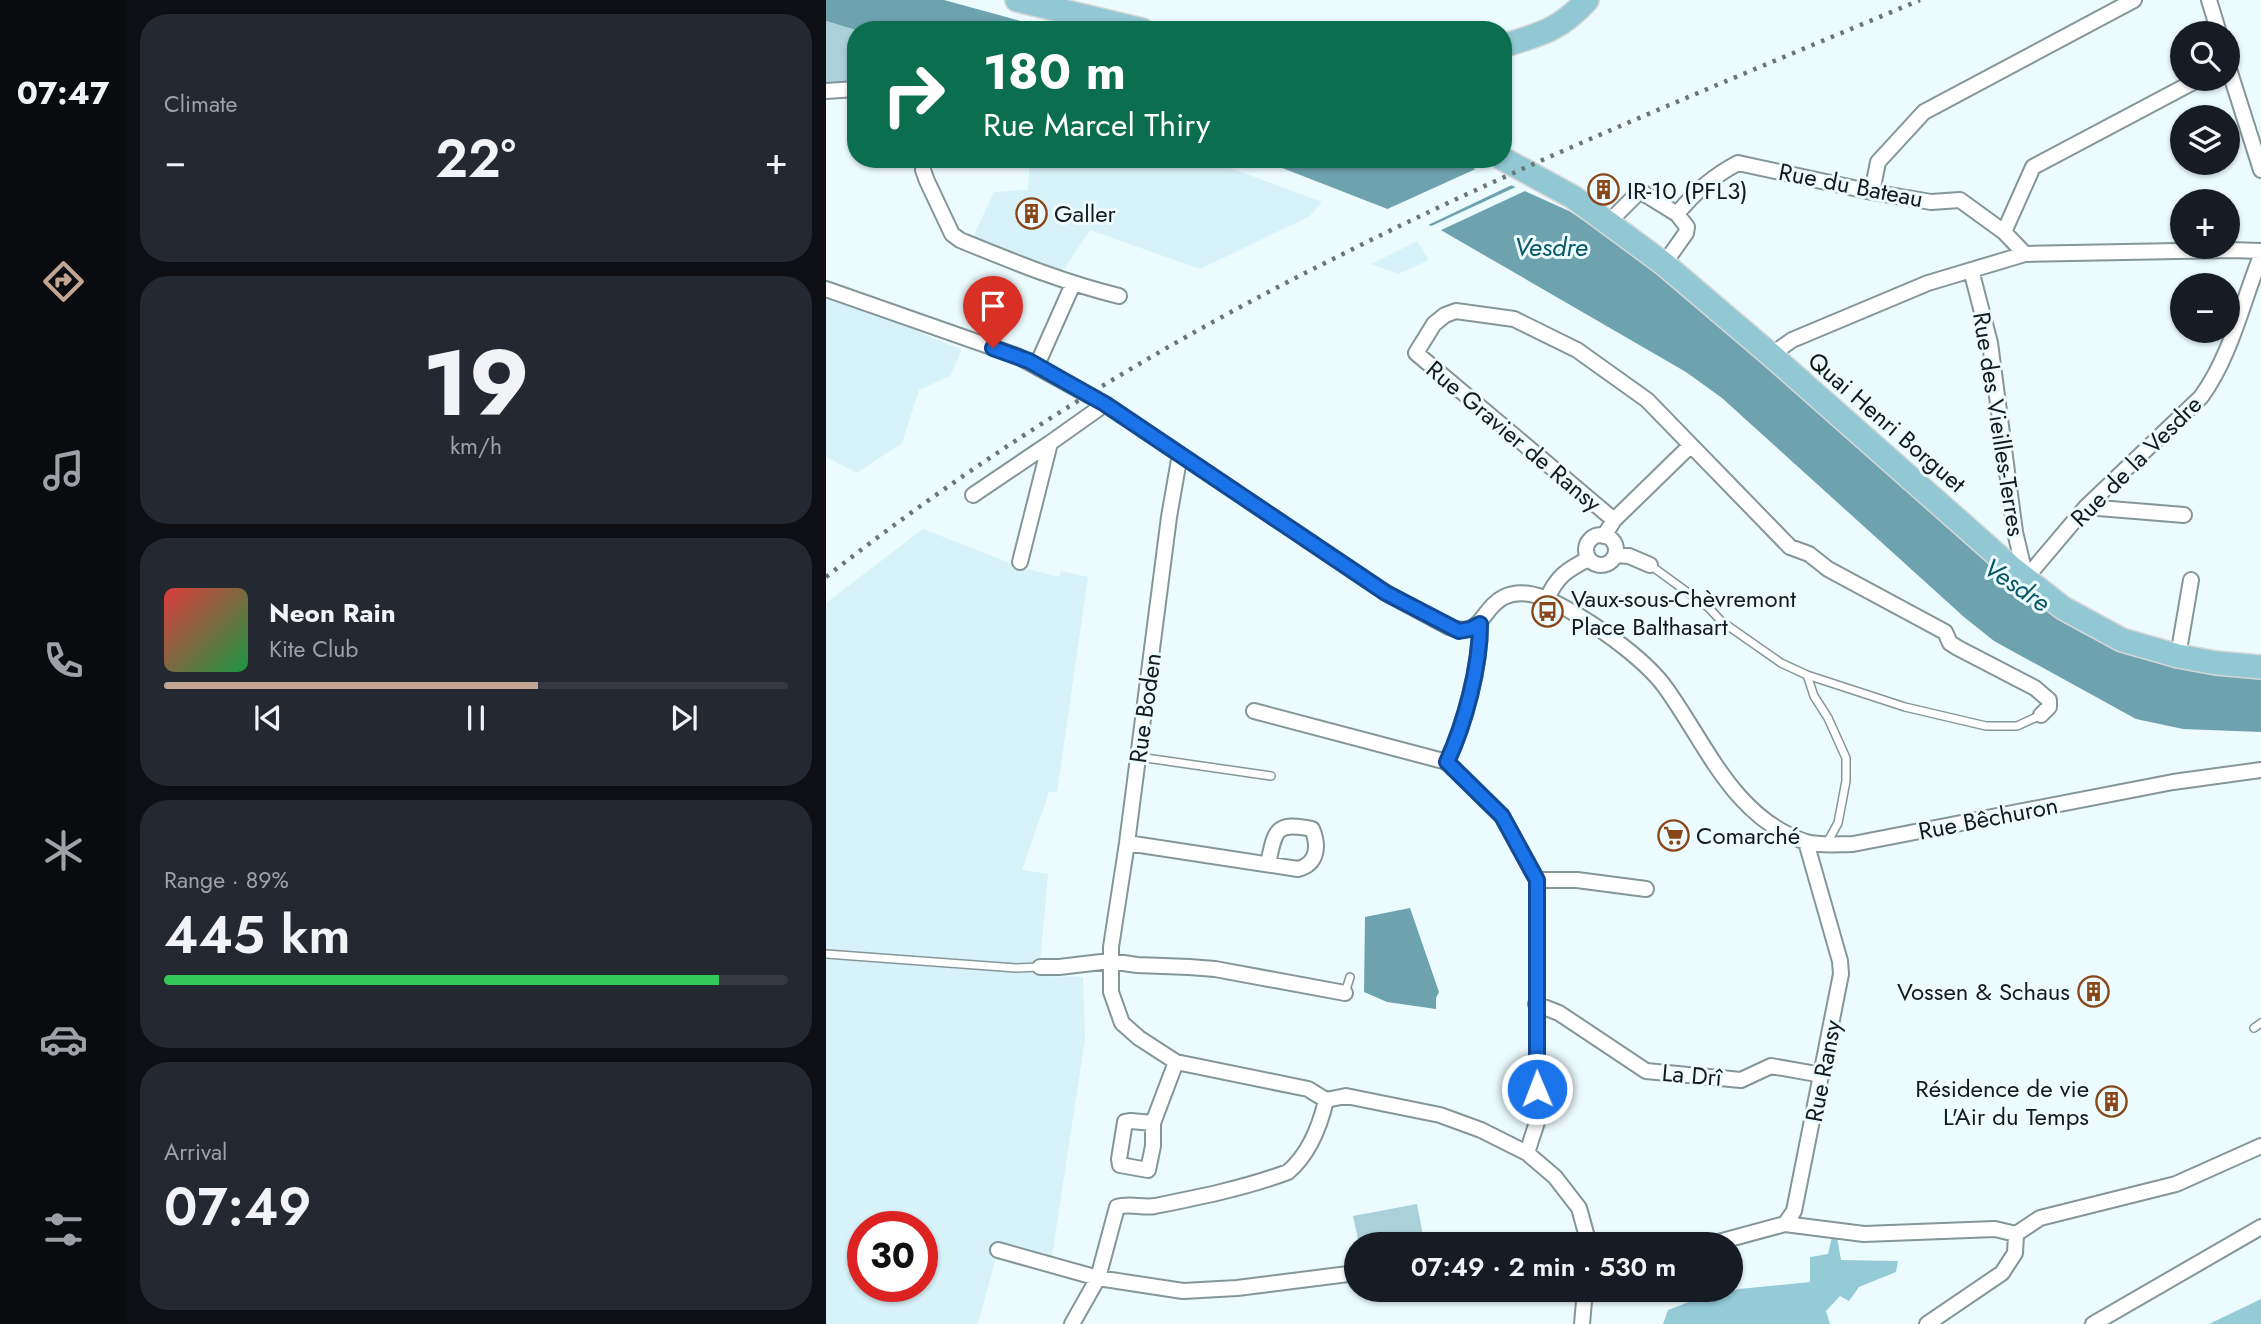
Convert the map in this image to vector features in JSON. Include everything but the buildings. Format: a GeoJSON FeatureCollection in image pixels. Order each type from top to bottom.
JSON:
{"type":"FeatureCollection","features":[{"type":"Feature","properties":{"kind":"main road"},"geometry":{"type":"LineString","coordinates":[[1017,0],[1104,21]]}},
{"type":"Feature","properties":{"kind":"main road"},"geometry":{"type":"LineString","coordinates":[[1512,43],[1548,32],[1569,19],[1587,0]]}},
{"type":"Feature","properties":{"kind":"main road","name":"Quai Henri Borguet"},"geometry":{"type":"LineString","coordinates":[[1512,164],[1558,188],[1664,264],[2063,608],[2122,640],[2178,656],[2261,667]]}},
{"type":"Feature","properties":{"kind":"street"},"geometry":{"type":"LineString","coordinates":[[1872,192],[1878,162],[1924,113],[2134,0]]}},
{"type":"Feature","properties":{"kind":"street"},"geometry":{"type":"LineString","coordinates":[[2209,0],[2215,21]]}},
{"type":"Feature","properties":{"kind":"street"},"geometry":{"type":"LineString","coordinates":[[826,91],[847,90]]}},
{"type":"Feature","properties":{"kind":"street"},"geometry":{"type":"LineString","coordinates":[[2025,254],[2004,232],[2033,167],[2176,91]]}},
{"type":"Feature","properties":{"kind":"street"},"geometry":{"type":"LineString","coordinates":[[2236,91],[2261,170]]}},
{"type":"Feature","properties":{"kind":"street","name":"Rue du Bateau"},"geometry":{"type":"LineString","coordinates":[[1677,214],[1687,201],[1738,163],[1931,202],[1960,200],[2004,232]]}},
{"type":"Feature","properties":{"kind":"street"},"geometry":{"type":"LineString","coordinates":[[923,168],[952,234],[960,240],[1073,284],[1119,296]]}},
{"type":"Feature","properties":{"kind":"street"},"geometry":{"type":"LineString","coordinates":[[1608,223],[1640,191],[1677,214],[1687,227],[1686,233],[1664,264]]}},
{"type":"Feature","properties":{"kind":"street"},"geometry":{"type":"LineString","coordinates":[[1771,355],[1793,340],[1916,288],[2025,254],[2231,250],[2261,254]]}},
{"type":"Feature","properties":{"kind":"street","name":"Rue de la Vesdre"},"geometry":{"type":"LineString","coordinates":[[2026,578],[2086,507],[2201,397],[2223,359],[2261,254]]}},
{"type":"Feature","properties":{"kind":"street","name":"Rue des Vieilles-Terres"},"geometry":{"type":"LineString","coordinates":[[1971,270],[1990,342],[2015,532],[2026,578]]}},
{"type":"Feature","properties":{"kind":"street"},"geometry":{"type":"LineString","coordinates":[[1037,365],[1073,284]]}},
{"type":"Feature","properties":{"kind":"street"},"geometry":{"type":"LineString","coordinates":[[826,289],[1037,365],[1105,404],[1394,598],[1459,631],[1480,624],[1492,607],[1504,597],[1518,593],[1547,599],[1554,583],[1567,570],[1588,559]]}},
{"type":"Feature","properties":{"kind":"street","name":"Rue Gravier de Ransy"},"geometry":{"type":"LineString","coordinates":[[1614,520],[1416,353],[1434,324],[1445,315],[1456,311],[1514,319],[1577,350],[1647,400],[1790,547],[1809,554],[1828,569],[1945,632],[1950,643],[1958,648],[2035,688],[2049,700],[2049,707],[2041,715]]}},
{"type":"Feature","properties":{"kind":"street"},"geometry":{"type":"LineString","coordinates":[[973,495],[1105,404]]}},
{"type":"Feature","properties":{"kind":"street"},"geometry":{"type":"LineString","coordinates":[[1020,562],[1049,443]]}},
{"type":"Feature","properties":{"kind":"street","name":"Rue Gravier de Ransy"},"geometry":{"type":"LineString","coordinates":[[1604,536],[1614,520],[1690,446]]}},
{"type":"Feature","properties":{"kind":"street","name":"Rue Boden"},"geometry":{"type":"LineString","coordinates":[[1176,1062],[1139,1038],[1122,1023],[1111,992],[1110,961],[1169,517],[1180,454]]}},
{"type":"Feature","properties":{"kind":"street"},"geometry":{"type":"LineString","coordinates":[[2086,507],[2184,515]]}},
{"type":"Feature","properties":{"kind":"street"},"geometry":{"type":"LineString","coordinates":[[1594,537],[1608,537],[1615,545],[1615,555],[1605,565],[1596,564],[1588,559],[1587,544],[1594,537]]}},
{"type":"Feature","properties":{"kind":"street"},"geometry":{"type":"LineString","coordinates":[[1615,555],[1629,556],[1650,565]]}},
{"type":"Feature","properties":{"kind":"street"},"geometry":{"type":"LineString","coordinates":[[2178,656],[2190,580]]}},
{"type":"Feature","properties":{"kind":"street","name":"Rue Bêchuron"},"geometry":{"type":"LineString","coordinates":[[1547,599],[1590,622],[1649,667],[1665,687],[1729,787],[1744,803],[1777,828],[1807,842],[1826,845],[1853,844],[2169,783],[2261,770]]}},
{"type":"Feature","properties":{"kind":"street"},"geometry":{"type":"LineString","coordinates":[[1447,762],[1460,734],[1480,644],[1480,624]]}},
{"type":"Feature","properties":{"kind":"street"},"geometry":{"type":"LineString","coordinates":[[1254,711],[1447,762],[1502,816],[1537,880],[1537,1122],[1527,1153]]}},
{"type":"Feature","properties":{"kind":"street","name":"Rue Ransy"},"geometry":{"type":"LineString","coordinates":[[1785,1224],[1794,1211],[1841,974],[1840,961],[1807,842]]}},
{"type":"Feature","properties":{"kind":"street"},"geometry":{"type":"LineString","coordinates":[[1127,843],[1268,864]]}},
{"type":"Feature","properties":{"kind":"street"},"geometry":{"type":"LineString","coordinates":[[1537,880],[1577,880],[1646,889]]}},
{"type":"Feature","properties":{"kind":"street"},"geometry":{"type":"LineString","coordinates":[[1040,967],[1110,961],[1215,969],[1345,993]]}},
{"type":"Feature","properties":{"kind":"street","name":"La Drî"},"geometry":{"type":"LineString","coordinates":[[1536,1004],[1559,1013],[1646,1070],[1741,1080],[1771,1066],[1822,1075]]}},
{"type":"Feature","properties":{"kind":"street"},"geometry":{"type":"LineString","coordinates":[[1153,1123],[1176,1062],[1308,1089],[1326,1100],[1346,1096],[1440,1115],[1481,1129],[1527,1153],[1555,1177],[1579,1208],[1586,1232]]}},
{"type":"Feature","properties":{"kind":"street"},"geometry":{"type":"LineString","coordinates":[[1072,1324],[1098,1278],[1117,1207],[1151,1207],[1232,1189],[1288,1172],[1303,1155],[1320,1125],[1326,1100]]}},
{"type":"Feature","properties":{"kind":"street"},"geometry":{"type":"LineString","coordinates":[[1743,1236],[1785,1224],[1864,1234],[1995,1229],[2016,1234],[2040,1218],[2176,1184],[2261,1146]]}},
{"type":"Feature","properties":{"kind":"street"},"geometry":{"type":"LineString","coordinates":[[2093,1324],[2261,1227]]}},
{"type":"Feature","properties":{"kind":"street"},"geometry":{"type":"LineString","coordinates":[[1927,1324],[2001,1273],[2015,1253],[2016,1234]]}},
{"type":"Feature","properties":{"kind":"street"},"geometry":{"type":"LineString","coordinates":[[998,1251],[1098,1278],[1184,1291],[1237,1288],[1344,1275]]}},
{"type":"Feature","properties":{"kind":"street"},"geometry":{"type":"LineString","coordinates":[[1582,1324],[1585,1302]]}},
{"type":"Feature","properties":{"kind":"lane"},"geometry":{"type":"LineString","coordinates":[[1650,565],[1709,608],[1721,621],[1782,663],[1807,675],[1905,707],[1986,726],[2017,726],[2041,715]]}},
{"type":"Feature","properties":{"kind":"lane"},"geometry":{"type":"LineString","coordinates":[[1807,675],[1814,696],[1828,718],[1846,758],[1846,781],[1839,823],[1826,845]]}},
{"type":"Feature","properties":{"kind":"lane"},"geometry":{"type":"LineString","coordinates":[[1138,757],[1271,776]]}},
{"type":"Feature","properties":{"kind":"lane"},"geometry":{"type":"LineString","coordinates":[[826,954],[1016,968],[1040,967]]}},
{"type":"Feature","properties":{"kind":"lane"},"geometry":{"type":"LineString","coordinates":[[1345,993],[1350,977]]}},
{"type":"Feature","properties":{"kind":"shaded area"},"geometry":{"type":"Polygon","coordinates":[[[826,21],[847,27],[847,91],[826,92],[826,21]]]}},
{"type":"Feature","properties":{"kind":"shaded area"},"geometry":{"type":"Polygon","coordinates":[[[1029,168],[1230,168],[1322,202],[1310,216],[1200,269],[1090,230],[1062,272],[972,239],[994,192],[1028,190],[1029,168]]]}},
{"type":"Feature","properties":{"kind":"shaded area"},"geometry":{"type":"Polygon","coordinates":[[[1417,241],[1429,260],[1398,274],[1371,264],[1417,241]]]}},
{"type":"Feature","properties":{"kind":"shaded area"},"geometry":{"type":"Polygon","coordinates":[[[826,296],[962,350],[950,376],[919,390],[902,443],[857,473],[826,457],[826,296]]]}},
{"type":"Feature","properties":{"kind":"shaded area"},"geometry":{"type":"Polygon","coordinates":[[[923,529],[1020,567],[1059,577],[1061,571],[1088,577],[1057,792],[1049,792],[1022,870],[1048,874],[1039,976],[1083,977],[1085,1039],[1052,1256],[999,1246],[978,1324],[826,1324],[826,603],[923,529]]]}},
{"type":"Feature","properties":{"kind":"shaded area"},"geometry":{"type":"Polygon","coordinates":[[[1417,1204],[1422,1232],[1356,1232],[1353,1216],[1417,1204]]]}},
{"type":"Feature","properties":{"kind":"shaded area"},"geometry":{"type":"Polygon","coordinates":[[[1832,1237],[1837,1237],[1841,1260],[1898,1261],[1896,1272],[1859,1287],[1849,1301],[1840,1296],[1826,1311],[1830,1324],[1663,1324],[1668,1310],[1689,1302],[1743,1302],[1743,1289],[1810,1282],[1810,1257],[1828,1254],[1832,1237]]]}},
{"type":"Feature","properties":{"kind":"shaded area"},"geometry":{"type":"Polygon","coordinates":[[[2261,1299],[2261,1324],[2209,1324],[2261,1299]]]}},
{"type":"Feature","properties":{"kind":"water"},"geometry":{"type":"Polygon","coordinates":[[[826,0],[944,0],[1020,21],[847,21],[847,27],[826,21],[826,0]]]}},
{"type":"Feature","properties":{"kind":"water","name":"Vesdre"},"geometry":{"type":"Polygon","coordinates":[[[1282,168],[1473,168],[1569,211],[1673,284],[2020,590],[2076,628],[2117,648],[2261,675],[2261,732],[2183,729],[2136,719],[1994,641],[1722,398],[1686,372],[1439,229],[1282,168]]]}},
{"type":"Feature","properties":{"kind":"water"},"geometry":{"type":"Polygon","coordinates":[[[1410,908],[1439,992],[1436,1009],[1387,1002],[1364,992],[1365,917],[1410,908]]]}},
{"type":"Feature","properties":{"kind":"pier"},"geometry":{"type":"Polygon","coordinates":[[[1478,168],[1516,183],[1424,227],[1383,211],[1478,168]]]}},
{"type":"Feature","properties":{"kind":"pier"},"geometry":{"type":"Polygon","coordinates":[[[1520,185],[1529,189],[1437,232],[1427,228],[1520,185]]]}},
{"type":"Feature","properties":{"kind":"railway"},"geometry":{"type":"LineString","coordinates":[[826,577],[1006,447],[1132,368],[1261,296],[1399,226],[1547,158],[1920,0]]}},
{"type":"Feature","properties":{"kind":"place","name":"IR-10 (PFL3)"},"geometry":{"type":"Point","coordinates":[1604,190]}},
{"type":"Feature","properties":{"kind":"place","name":"Galler"},"geometry":{"type":"Point","coordinates":[1031,213]}},
{"type":"Feature","properties":{"kind":"place","name":"Vaux-sous-Chèvremont Place Balthasart"},"geometry":{"type":"Point","coordinates":[1548,612]}},
{"type":"Feature","properties":{"kind":"place","name":"Comarché"},"geometry":{"type":"Point","coordinates":[1673,835]}},
{"type":"Feature","properties":{"kind":"place","name":"Vossen & Schaus"},"geometry":{"type":"Point","coordinates":[2093,991]}},
{"type":"Feature","properties":{"kind":"place","name":"Résidence de vie L'Air du Temps"},"geometry":{"type":"Point","coordinates":[2112,1102]}},
{"type":"Feature","properties":{"kind":"route"},"geometry":{"type":"LineString","coordinates":[[993,348],[1029,361],[1126,417],[1394,598],[1459,631],[1480,624],[1480,644],[1460,734],[1447,762],[1502,816],[1537,880],[1537,1089]]}}]}
